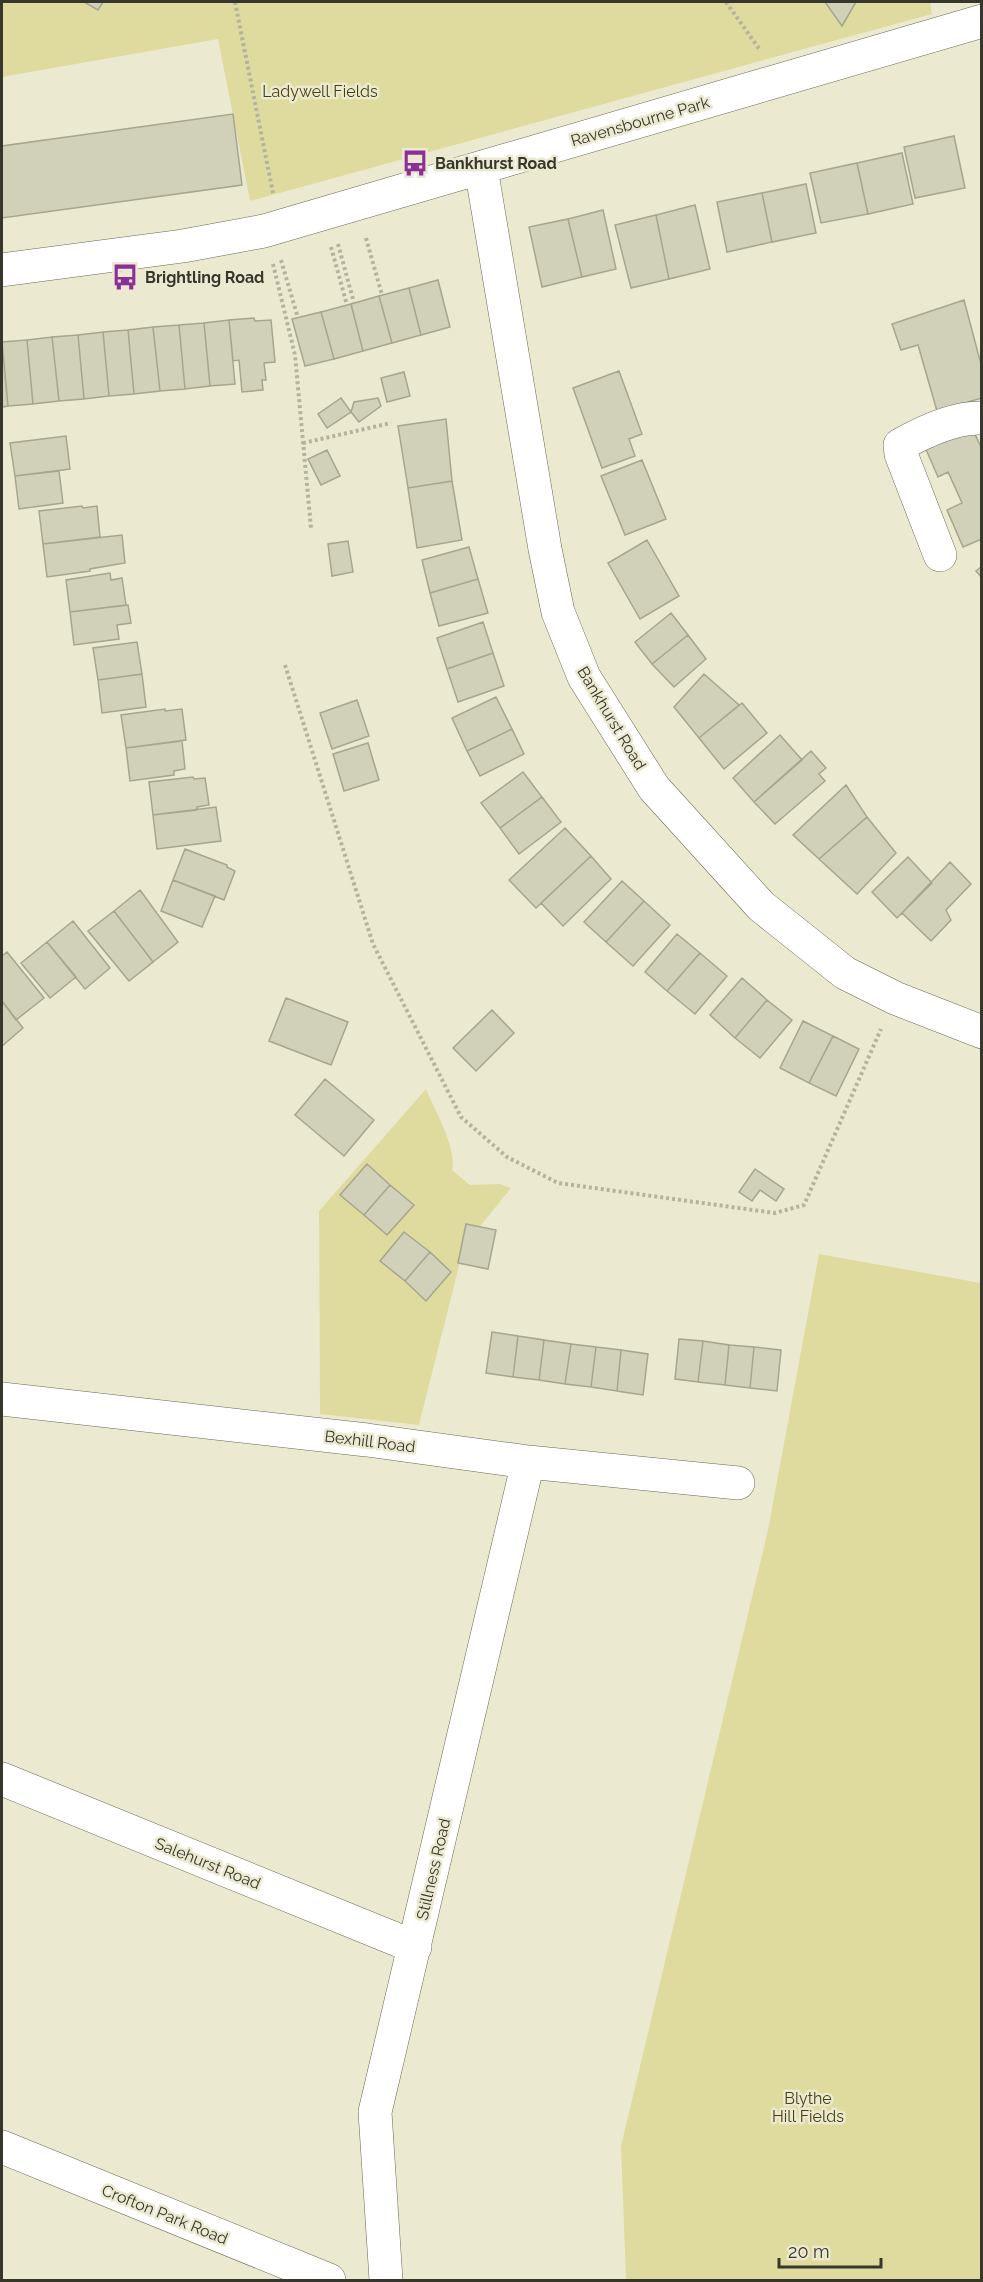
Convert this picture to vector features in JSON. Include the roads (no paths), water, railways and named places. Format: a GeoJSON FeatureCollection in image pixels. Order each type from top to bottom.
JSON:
{"type":"FeatureCollection","features":[{"type":"Feature","properties":{"kind":"street","name":"Ravensbourne Park"},"geometry":{"type":"LineString","coordinates":[[2,270],[183,246],[272,229],[781,80],[972,15]]}},
{"type":"Feature","properties":{"kind":"street","name":"Bankhurst Road"},"geometry":{"type":"LineString","coordinates":[[481,168],[545,549],[558,612],[584,677],[654,788],[761,906],[845,973],[895,998],[981,1032]]}},
{"type":"Feature","properties":{"kind":"street"},"geometry":{"type":"LineString","coordinates":[[940,555],[901,454],[900,445],[953,423],[981,418]]}},
{"type":"Feature","properties":{"kind":"street","name":"Bexhill Road"},"geometry":{"type":"LineString","coordinates":[[2,1399],[367,1440],[528,1462],[738,1483]]}},
{"type":"Feature","properties":{"kind":"street","name":"Stillness Road"},"geometry":{"type":"LineString","coordinates":[[386,2280],[375,2112],[528,1462]]}},
{"type":"Feature","properties":{"kind":"street","name":"Salehurst Road"},"geometry":{"type":"LineString","coordinates":[[2,1779],[415,1947]]}},
{"type":"Feature","properties":{"kind":"street","name":"Crofton Park Road"},"geometry":{"type":"LineString","coordinates":[[2,2147],[329,2280]]}},
{"type":"Feature","properties":{"kind":"place","name":"Bankhurst Road"},"geometry":{"type":"Point","coordinates":[415,163]}},
{"type":"Feature","properties":{"kind":"place","name":"Brightling Road"},"geometry":{"type":"Point","coordinates":[125,277]}},
{"type":"Feature","properties":{"kind":"park label","name":"Ladywell Fields"},"geometry":{"type":"Point","coordinates":[320,91]}},
{"type":"Feature","properties":{"kind":"park label","name":"Blythe Hill Fields"},"geometry":{"type":"Point","coordinates":[808,2107]}}]}
